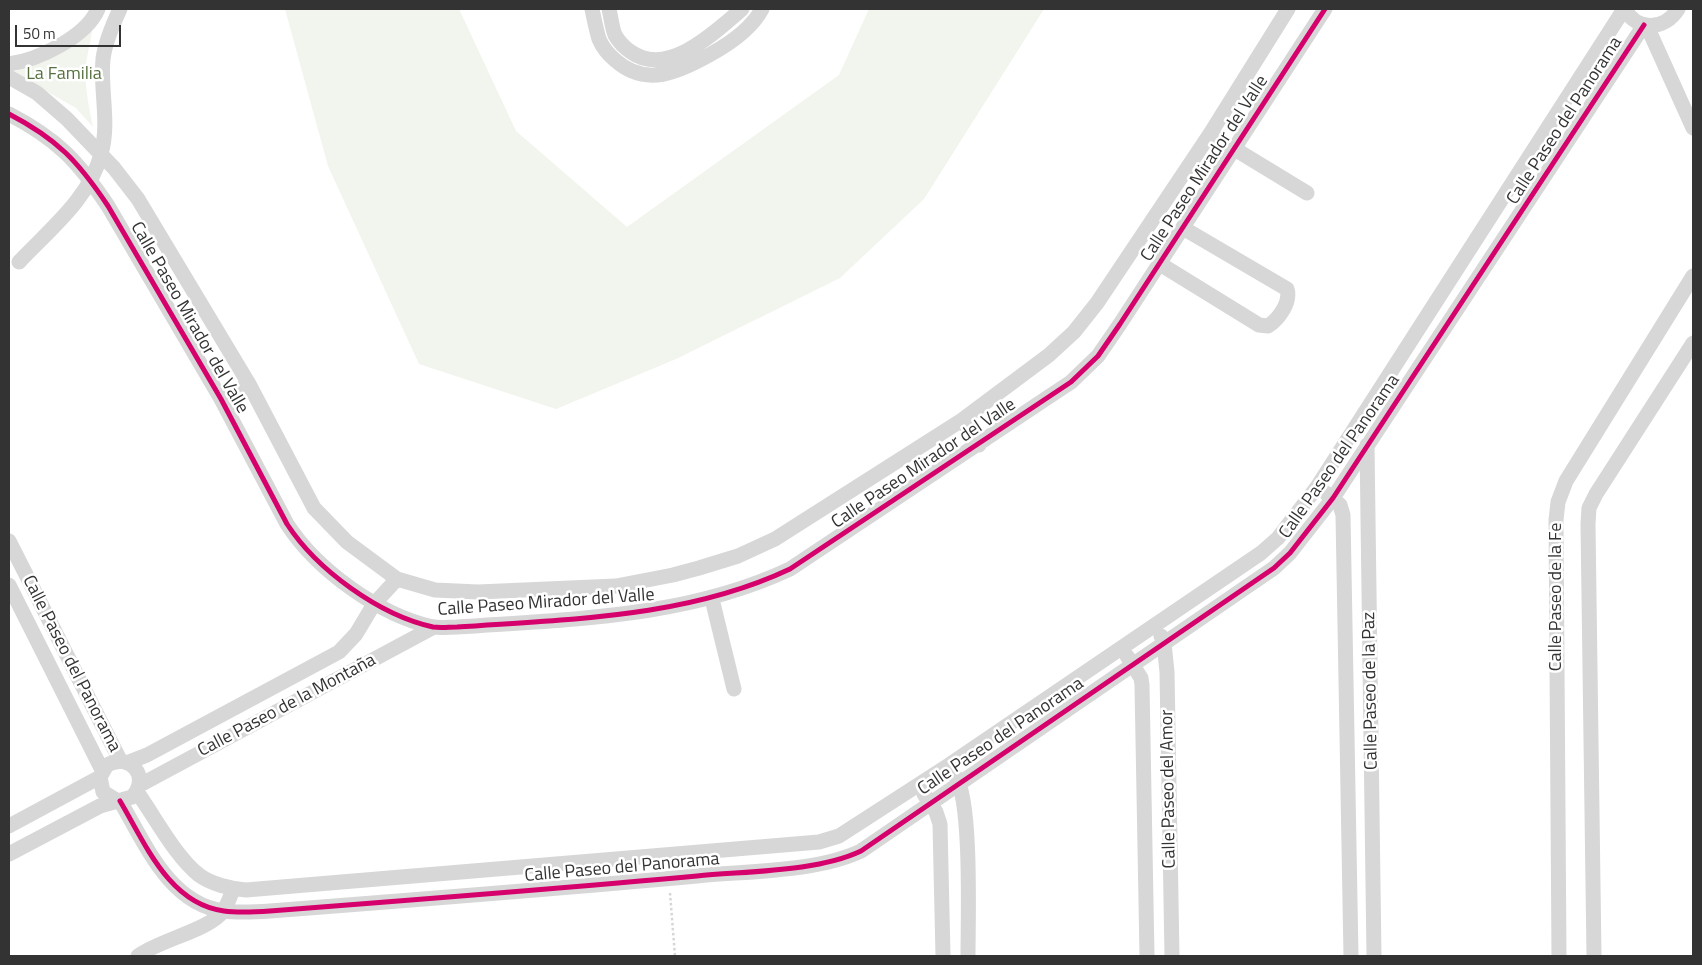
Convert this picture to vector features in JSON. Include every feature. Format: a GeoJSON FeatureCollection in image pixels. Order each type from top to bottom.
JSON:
{"type":"FeatureCollection","features":[{"type":"Feature","properties":{"kind":"street"},"geometry":{"type":"LineString","coordinates":[[9,64],[37,57],[69,41],[98,9]]}},
{"type":"Feature","properties":{"kind":"street"},"geometry":{"type":"LineString","coordinates":[[19,262],[77,201],[91,181],[101,155],[106,118],[103,58],[120,9]]}},
{"type":"Feature","properties":{"kind":"street"},"geometry":{"type":"LineString","coordinates":[[592,9],[600,40],[612,57],[625,69],[642,75],[684,70],[723,47],[757,18],[762,9]]}},
{"type":"Feature","properties":{"kind":"street"},"geometry":{"type":"LineString","coordinates":[[610,9],[615,35],[624,47],[646,60],[669,58],[679,54],[714,33],[742,9]]}},
{"type":"Feature","properties":{"kind":"street","name":"Calle Paseo Mirador del Valle"},"geometry":{"type":"LineString","coordinates":[[9,77],[51,105],[101,155],[138,199],[249,384],[314,508],[347,542],[397,579],[435,590],[478,592],[616,586],[699,568],[738,556],[775,539],[962,420],[1049,355],[1074,332],[1097,303],[1210,134],[1288,9]]}},
{"type":"Feature","properties":{"kind":"street","name":"Calle Paseo Mirador del Valle"},"geometry":{"type":"LineString","coordinates":[[9,114],[34,127],[59,145],[91,181],[130,242],[221,399],[286,524],[296,539],[326,567],[374,604],[434,627],[620,615],[712,599],[790,569],[1071,382],[1098,356],[1160,264],[1325,9]]}},
{"type":"Feature","properties":{"kind":"street"},"geometry":{"type":"LineString","coordinates":[[1624,9],[1632,19],[1646,25],[1655,26],[1668,20],[1678,9]]}},
{"type":"Feature","properties":{"kind":"street","name":"Calle Paseo del Panorama"},"geometry":{"type":"LineString","coordinates":[[138,788],[181,855],[198,874],[233,890],[295,888],[819,842],[839,836],[948,765],[1261,553],[1278,538],[1317,487],[1624,9]]}},
{"type":"Feature","properties":{"kind":"street"},"geometry":{"type":"LineString","coordinates":[[87,23],[111,34]]}},
{"type":"Feature","properties":{"kind":"street"},"geometry":{"type":"LineString","coordinates":[[1646,25],[1693,128]]}},
{"type":"Feature","properties":{"kind":"street","name":"Calle Paseo del Panorama"},"geometry":{"type":"LineString","coordinates":[[118,800],[161,869],[177,888],[192,900],[223,911],[270,911],[813,865],[837,860],[861,851],[1274,568],[1290,553],[1333,498],[1646,25]]}},
{"type":"Feature","properties":{"kind":"street"},"geometry":{"type":"LineString","coordinates":[[679,54],[684,70]]}},
{"type":"Feature","properties":{"kind":"street"},"geometry":{"type":"LineString","coordinates":[[1210,134],[1307,193]]}},
{"type":"Feature","properties":{"kind":"street"},"geometry":{"type":"LineString","coordinates":[[1160,264],[1259,325],[1268,326],[1274,322],[1287,302],[1287,289],[1183,228]]}},
{"type":"Feature","properties":{"kind":"street","name":"Calle Paseo de la Fe"},"geometry":{"type":"LineString","coordinates":[[1559,956],[1556,530],[1558,502],[1566,481],[1693,276]]}},
{"type":"Feature","properties":{"kind":"street","name":"Calle Paseo de la Fe"},"geometry":{"type":"LineString","coordinates":[[1594,956],[1589,508],[1693,342]]}},
{"type":"Feature","properties":{"kind":"street"},"geometry":{"type":"LineString","coordinates":[[221,399],[249,384]]}},
{"type":"Feature","properties":{"kind":"street"},"geometry":{"type":"LineString","coordinates":[[962,420],[978,445]]}},
{"type":"Feature","properties":{"kind":"street"},"geometry":{"type":"LineString","coordinates":[[1351,434],[1367,445]]}},
{"type":"Feature","properties":{"kind":"street","name":"Calle Paseo de la Paz"},"geometry":{"type":"LineString","coordinates":[[1367,445],[1374,956]]}},
{"type":"Feature","properties":{"kind":"street"},"geometry":{"type":"LineString","coordinates":[[1317,487],[1333,498]]}},
{"type":"Feature","properties":{"kind":"street","name":"Calle Paseo de la Paz"},"geometry":{"type":"LineString","coordinates":[[1333,498],[1340,505],[1343,515],[1351,956]]}},
{"type":"Feature","properties":{"kind":"street","name":"Calle Paseo del Panorama"},"geometry":{"type":"LineString","coordinates":[[9,541],[124,761]]}},
{"type":"Feature","properties":{"kind":"street","name":"Calle Paseo de la Montaña"},"geometry":{"type":"LineString","coordinates":[[124,761],[147,755],[339,652],[356,634],[374,604],[397,579]]}},
{"type":"Feature","properties":{"kind":"street","name":"Calle Paseo del Panorama"},"geometry":{"type":"LineString","coordinates":[[9,585],[101,774]]}},
{"type":"Feature","properties":{"kind":"street"},"geometry":{"type":"LineString","coordinates":[[712,599],[734,689]]}},
{"type":"Feature","properties":{"kind":"street","name":"Calle Paseo del Amor"},"geometry":{"type":"LineString","coordinates":[[1154,625],[1164,643],[1168,672],[1172,956]]}},
{"type":"Feature","properties":{"kind":"street","name":"Calle Paseo de la Montaña"},"geometry":{"type":"LineString","coordinates":[[138,788],[434,627]]}},
{"type":"Feature","properties":{"kind":"street","name":"Calle Paseo del Amor"},"geometry":{"type":"LineString","coordinates":[[1120,647],[1133,664],[1142,685],[1147,956]]}},
{"type":"Feature","properties":{"kind":"street"},"geometry":{"type":"LineString","coordinates":[[9,826],[101,774],[107,765],[124,761],[138,772],[138,788],[132,796],[118,800],[9,854]]}},
{"type":"Feature","properties":{"kind":"street"},"geometry":{"type":"LineString","coordinates":[[948,765],[960,784],[965,819],[968,956]]}},
{"type":"Feature","properties":{"kind":"street"},"geometry":{"type":"LineString","coordinates":[[101,774],[103,792],[118,800]]}},
{"type":"Feature","properties":{"kind":"street"},"geometry":{"type":"LineString","coordinates":[[918,785],[930,802],[940,824],[943,956]]}},
{"type":"Feature","properties":{"kind":"street"},"geometry":{"type":"LineString","coordinates":[[161,869],[181,855]]}},
{"type":"Feature","properties":{"kind":"street"},"geometry":{"type":"LineString","coordinates":[[138,956],[148,948],[207,923],[223,911],[233,890]]}},
{"type":"Feature","properties":{"kind":"path"},"geometry":{"type":"LineString","coordinates":[[669,878],[675,956]]}},
{"type":"Feature","properties":{"kind":"green space"},"geometry":{"type":"Polygon","coordinates":[[[285,9],[459,9],[516,131],[627,227],[839,75],[869,9],[1044,9],[924,199],[840,278],[676,359],[556,409],[419,364],[328,166],[285,9]]]}},
{"type":"Feature","properties":{"kind":"green space","name":"La Familia"},"geometry":{"type":"Polygon","coordinates":[[[92,30],[86,80],[93,127],[76,108],[13,72],[38,63],[92,30]]]}},
{"type":"Feature","properties":{"kind":"cycle path"},"geometry":{"type":"LineString","coordinates":[[9,114],[54,142],[87,176],[97,190],[221,399],[287,524],[315,558],[332,574],[371,601],[412,621],[433,627],[585,618],[669,607],[710,598],[790,569],[1071,382],[1098,356],[1120,324],[1325,9]]}},
{"type":"Feature","properties":{"kind":"cycle path"},"geometry":{"type":"LineString","coordinates":[[120,801],[149,852],[174,884],[188,897],[205,906],[230,912],[270,911],[781,870],[824,863],[861,851],[1274,568],[1290,553],[1333,498],[1644,25]]}}]}
